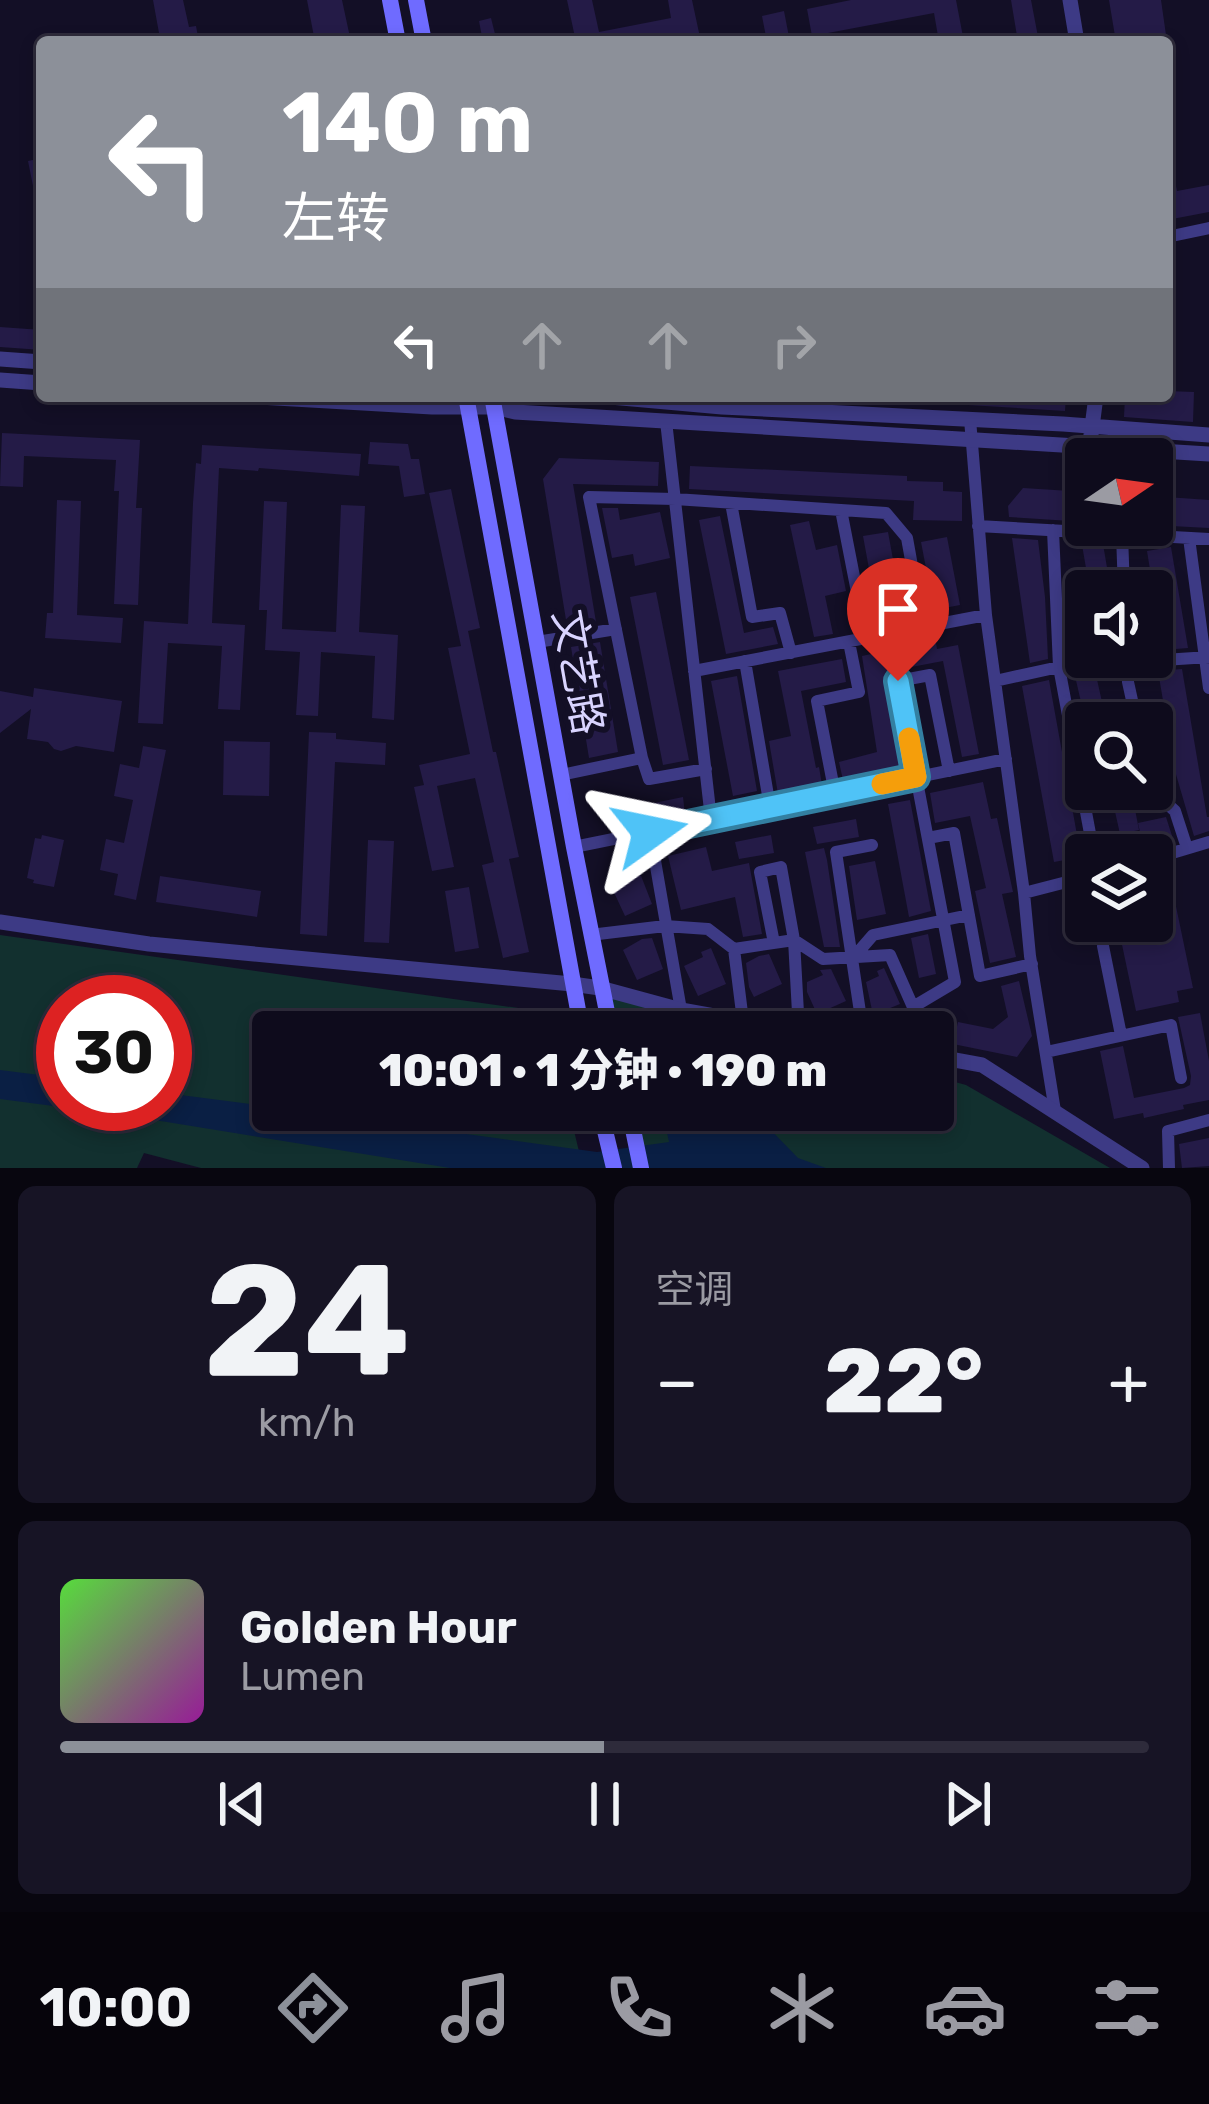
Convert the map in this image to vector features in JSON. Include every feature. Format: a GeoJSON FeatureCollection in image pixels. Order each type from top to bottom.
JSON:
{"type":"FeatureCollection","features":[{"type":"Feature","properties":{"kind":"main road"},"geometry":{"type":"LineString","coordinates":[[390,0],[397,36]]}},
{"type":"Feature","properties":{"kind":"main road"},"geometry":{"type":"LineString","coordinates":[[416,0],[423,36]]}},
{"type":"Feature","properties":{"kind":"main road","name":"文艺路"},"geometry":{"type":"LineString","coordinates":[[466,402],[578,1011]]}},
{"type":"Feature","properties":{"kind":"main road","name":"文艺路"},"geometry":{"type":"LineString","coordinates":[[493,402],[605,1011]]}},
{"type":"Feature","properties":{"kind":"main road"},"geometry":{"type":"LineString","coordinates":[[605,1131],[614,1168]]}},
{"type":"Feature","properties":{"kind":"main road"},"geometry":{"type":"LineString","coordinates":[[634,1131],[641,1168]]}},
{"type":"Feature","properties":{"kind":"street"},"geometry":{"type":"LineString","coordinates":[[1070,0],[1076,36]]}},
{"type":"Feature","properties":{"kind":"street"},"geometry":{"type":"LineString","coordinates":[[1173,236],[1209,228]]}},
{"type":"Feature","properties":{"kind":"street"},"geometry":{"type":"LineString","coordinates":[[0,359],[36,362]]}},
{"type":"Feature","properties":{"kind":"street"},"geometry":{"type":"LineString","coordinates":[[0,380],[36,383]]}},
{"type":"Feature","properties":{"kind":"street"},"geometry":{"type":"LineString","coordinates":[[466,402],[493,402],[515,412],[1065,447]]}},
{"type":"Feature","properties":{"kind":"street"},"geometry":{"type":"LineString","coordinates":[[666,402],[1209,435]]}},
{"type":"Feature","properties":{"kind":"street"},"geometry":{"type":"LineString","coordinates":[[1091,438],[1095,402]]}},
{"type":"Feature","properties":{"kind":"street"},"geometry":{"type":"LineString","coordinates":[[970,419],[986,615],[1055,1112]]}},
{"type":"Feature","properties":{"kind":"street"},"geometry":{"type":"LineString","coordinates":[[666,421],[711,819]]}},
{"type":"Feature","properties":{"kind":"street"},"geometry":{"type":"LineString","coordinates":[[1173,452],[1209,454]]}},
{"type":"Feature","properties":{"kind":"street"},"geometry":{"type":"LineString","coordinates":[[706,769],[649,779],[589,497],[886,513],[907,538],[923,627]]}},
{"type":"Feature","properties":{"kind":"street"},"geometry":{"type":"LineString","coordinates":[[731,503],[752,617],[780,614],[790,652]]}},
{"type":"Feature","properties":{"kind":"street"},"geometry":{"type":"LineString","coordinates":[[841,510],[866,638]]}},
{"type":"Feature","properties":{"kind":"street"},"geometry":{"type":"LineString","coordinates":[[978,526],[1065,531]]}},
{"type":"Feature","properties":{"kind":"street"},"geometry":{"type":"LineString","coordinates":[[1052,530],[1059,667],[1090,834]]}},
{"type":"Feature","properties":{"kind":"street"},"geometry":{"type":"LineString","coordinates":[[1173,537],[1209,539]]}},
{"type":"Feature","properties":{"kind":"street"},"geometry":{"type":"LineString","coordinates":[[1189,538],[1209,688]]}},
{"type":"Feature","properties":{"kind":"street"},"geometry":{"type":"LineString","coordinates":[[694,671],[986,615]]}},
{"type":"Feature","properties":{"kind":"street"},"geometry":{"type":"LineString","coordinates":[[537,642],[616,629]]}},
{"type":"Feature","properties":{"kind":"street"},"geometry":{"type":"LineString","coordinates":[[835,794],[817,701],[859,692],[849,641]]}},
{"type":"Feature","properties":{"kind":"street"},"geometry":{"type":"LineString","coordinates":[[1173,658],[1207,657]]}},
{"type":"Feature","properties":{"kind":"street"},"geometry":{"type":"LineString","coordinates":[[746,661],[770,807]]}},
{"type":"Feature","properties":{"kind":"street"},"geometry":{"type":"LineString","coordinates":[[995,681],[1065,666]]}},
{"type":"Feature","properties":{"kind":"street"},"geometry":{"type":"LineString","coordinates":[[949,771],[930,674],[898,681],[955,982]]}},
{"type":"Feature","properties":{"kind":"street"},"geometry":{"type":"LineString","coordinates":[[561,775],[643,758]]}},
{"type":"Feature","properties":{"kind":"street"},"geometry":{"type":"LineString","coordinates":[[574,847],[1006,759]]}},
{"type":"Feature","properties":{"kind":"street"},"geometry":{"type":"LineString","coordinates":[[1173,809],[1187,848]]}},
{"type":"Feature","properties":{"kind":"street"},"geometry":{"type":"LineString","coordinates":[[650,832],[681,1010]]}},
{"type":"Feature","properties":{"kind":"street"},"geometry":{"type":"LineString","coordinates":[[928,838],[954,833],[980,976]]}},
{"type":"Feature","properties":{"kind":"street"},"geometry":{"type":"LineString","coordinates":[[1173,852],[1209,842]]}},
{"type":"Feature","properties":{"kind":"street"},"geometry":{"type":"LineString","coordinates":[[860,1011],[836,852],[872,844]]}},
{"type":"Feature","properties":{"kind":"street"},"geometry":{"type":"LineString","coordinates":[[774,943],[760,872],[781,867],[794,940],[799,1011]]}},
{"type":"Feature","properties":{"kind":"street"},"geometry":{"type":"LineString","coordinates":[[1024,893],[1065,883]]}},
{"type":"Feature","properties":{"kind":"street"},"geometry":{"type":"LineString","coordinates":[[853,958],[873,935],[969,915]]}},
{"type":"Feature","properties":{"kind":"street"},"geometry":{"type":"LineString","coordinates":[[0,922],[149,944],[572,984],[687,1011]]}},
{"type":"Feature","properties":{"kind":"street"},"geometry":{"type":"LineString","coordinates":[[590,935],[665,926],[708,929],[734,949],[742,1011]]}},
{"type":"Feature","properties":{"kind":"street"},"geometry":{"type":"LineString","coordinates":[[734,949],[794,940],[823,958],[890,955],[914,1011]]}},
{"type":"Feature","properties":{"kind":"street"},"geometry":{"type":"LineString","coordinates":[[1103,946],[1120,1035]]}},
{"type":"Feature","properties":{"kind":"street"},"geometry":{"type":"LineString","coordinates":[[914,1007],[955,982],[1032,964]]}},
{"type":"Feature","properties":{"kind":"street"},"geometry":{"type":"LineString","coordinates":[[1046,1052],[1171,1025],[1181,1078]]}},
{"type":"Feature","properties":{"kind":"street"},"geometry":{"type":"LineString","coordinates":[[954,1060],[982,1065],[1142,1168]]}},
{"type":"Feature","properties":{"kind":"street"},"geometry":{"type":"LineString","coordinates":[[1169,1168],[1168,1131],[1209,1120]]}},
{"type":"Feature","properties":{"kind":"green space"},"geometry":{"type":"Polygon","coordinates":[[[0,935],[532,1010],[252,1011],[252,1131],[574,1131],[583,1168],[201,1168],[144,1153],[137,1168],[0,1168],[0,935]]]}},
{"type":"Feature","properties":{"kind":"green space"},"geometry":{"type":"Polygon","coordinates":[[[600,988],[686,1011],[606,1011],[600,988]]]}},
{"type":"Feature","properties":{"kind":"green space"},"geometry":{"type":"Polygon","coordinates":[[[954,1082],[1110,1168],[648,1168],[638,1131],[954,1131],[954,1082]]]}},
{"type":"Feature","properties":{"kind":"water"},"geometry":{"type":"Polygon","coordinates":[[[0,1070],[36,1075],[36,1104],[0,1099],[0,1070]]]}},
{"type":"Feature","properties":{"kind":"water"},"geometry":{"type":"Polygon","coordinates":[[[192,1096],[252,1104],[252,1131],[444,1131],[597,1152],[669,1142],[667,1131],[772,1131],[798,1158],[826,1168],[450,1168],[192,1126],[192,1096]]]}},
{"type":"Feature","properties":{"kind":"building"},"geometry":{"type":"Polygon","coordinates":[[[153,0],[183,0],[189,27],[196,26],[198,36],[145,36],[159,33],[153,0]]]}},
{"type":"Feature","properties":{"kind":"building"},"geometry":{"type":"Polygon","coordinates":[[[307,0],[342,0],[350,36],[314,36],[307,0]]]}},
{"type":"Feature","properties":{"kind":"building"},"geometry":{"type":"Polygon","coordinates":[[[567,0],[592,0],[599,32],[671,18],[668,0],[692,0],[700,36],[575,36],[567,0]]]}},
{"type":"Feature","properties":{"kind":"building"},"geometry":{"type":"Polygon","coordinates":[[[851,0],[956,0],[963,36],[938,36],[934,13],[812,36],[807,9],[851,0]]]}},
{"type":"Feature","properties":{"kind":"building"},"geometry":{"type":"Polygon","coordinates":[[[1011,0],[1031,0],[1038,36],[1017,36],[1011,0]]]}},
{"type":"Feature","properties":{"kind":"building"},"geometry":{"type":"Polygon","coordinates":[[[1109,0],[1161,0],[1166,36],[1115,36],[1109,0]]]}},
{"type":"Feature","properties":{"kind":"building"},"geometry":{"type":"Polygon","coordinates":[[[784,11],[789,36],[766,36],[762,16],[784,11]]]}},
{"type":"Feature","properties":{"kind":"building"},"geometry":{"type":"Polygon","coordinates":[[[491,18],[496,36],[482,36],[479,21],[491,18]]]}},
{"type":"Feature","properties":{"kind":"building"},"geometry":{"type":"Polygon","coordinates":[[[36,159],[36,201],[28,161],[36,159]]]}},
{"type":"Feature","properties":{"kind":"building"},"geometry":{"type":"Polygon","coordinates":[[[1173,171],[1177,191],[1209,185],[1209,212],[1173,219],[1173,171]]]}},
{"type":"Feature","properties":{"kind":"building"},"geometry":{"type":"Polygon","coordinates":[[[0,327],[36,330],[36,350],[0,347],[0,327]]]}},
{"type":"Feature","properties":{"kind":"building"},"geometry":{"type":"Polygon","coordinates":[[[1173,391],[1194,392],[1193,422],[1124,417],[1125,402],[1173,402],[1173,391]]]}},
{"type":"Feature","properties":{"kind":"building"},"geometry":{"type":"Polygon","coordinates":[[[968,402],[1066,402],[1065,411],[968,402]]]}},
{"type":"Feature","properties":{"kind":"building"},"geometry":{"type":"Polygon","coordinates":[[[2,433],[140,440],[138,605],[114,604],[116,460],[24,456],[23,487],[0,486],[2,433]]]}},
{"type":"Feature","properties":{"kind":"building"},"geometry":{"type":"Polygon","coordinates":[[[370,442],[408,444],[411,459],[419,459],[425,494],[404,497],[399,466],[368,464],[370,442]]]}},
{"type":"Feature","properties":{"kind":"building"},"geometry":{"type":"Polygon","coordinates":[[[202,445],[361,454],[359,476],[219,468],[212,623],[245,625],[240,710],[218,709],[222,646],[168,643],[163,724],[138,723],[144,621],[188,624],[196,463],[201,464],[202,445]]]}},
{"type":"Feature","properties":{"kind":"building"},"geometry":{"type":"Polygon","coordinates":[[[559,458],[659,462],[658,486],[573,484],[596,622],[567,626],[543,479],[559,458]]]}},
{"type":"Feature","properties":{"kind":"building"},"geometry":{"type":"Polygon","coordinates":[[[690,466],[907,476],[907,481],[943,482],[943,491],[962,492],[962,521],[913,520],[914,501],[689,489],[690,466]]]}},
{"type":"Feature","properties":{"kind":"building"},"geometry":{"type":"Polygon","coordinates":[[[1023,488],[1065,491],[1065,521],[1009,517],[1008,506],[1023,488]]]}},
{"type":"Feature","properties":{"kind":"building"},"geometry":{"type":"Polygon","coordinates":[[[451,489],[480,628],[468,631],[519,857],[509,859],[529,952],[503,958],[482,865],[494,862],[475,778],[437,786],[454,867],[432,871],[414,787],[424,785],[419,765],[470,754],[448,648],[461,646],[429,493],[451,489]]]}},
{"type":"Feature","properties":{"kind":"building"},"geometry":{"type":"Polygon","coordinates":[[[1173,497],[1209,500],[1209,528],[1173,526],[1173,497]]]}},
{"type":"Feature","properties":{"kind":"building"},"geometry":{"type":"Polygon","coordinates":[[[57,500],[81,501],[77,615],[123,618],[121,643],[45,638],[47,613],[53,613],[57,500]]]}},
{"type":"Feature","properties":{"kind":"building"},"geometry":{"type":"Polygon","coordinates":[[[264,501],[287,502],[282,629],[336,632],[341,505],[365,506],[359,632],[398,635],[394,720],[372,718],[375,656],[321,652],[318,716],[296,715],[300,652],[265,650],[267,610],[259,610],[264,501]]]}},
{"type":"Feature","properties":{"kind":"building"},"geometry":{"type":"Polygon","coordinates":[[[602,508],[618,508],[620,520],[660,512],[670,558],[635,566],[633,554],[612,558],[602,508]]]}},
{"type":"Feature","properties":{"kind":"building"},"geometry":{"type":"Polygon","coordinates":[[[720,516],[744,633],[773,627],[778,644],[726,654],[699,520],[720,516]]]}},
{"type":"Feature","properties":{"kind":"building"},"geometry":{"type":"Polygon","coordinates":[[[809,521],[816,550],[837,545],[846,591],[825,596],[833,634],[814,637],[790,525],[809,521]]]}},
{"type":"Feature","properties":{"kind":"building"},"geometry":{"type":"Polygon","coordinates":[[[888,532],[903,614],[878,618],[863,536],[888,532]]]}},
{"type":"Feature","properties":{"kind":"building"},"geometry":{"type":"Polygon","coordinates":[[[947,537],[960,605],[934,610],[921,542],[947,537]]]}},
{"type":"Feature","properties":{"kind":"building"},"geometry":{"type":"Polygon","coordinates":[[[1012,538],[1038,540],[1048,659],[1030,663],[1012,538]]]}},
{"type":"Feature","properties":{"kind":"building"},"geometry":{"type":"Polygon","coordinates":[[[1082,546],[1103,546],[1107,570],[1086,570],[1082,546]]]}},
{"type":"Feature","properties":{"kind":"building"},"geometry":{"type":"Polygon","coordinates":[[[1171,547],[1188,648],[1173,649],[1173,570],[1150,570],[1147,551],[1171,547]]]}},
{"type":"Feature","properties":{"kind":"building"},"geometry":{"type":"Polygon","coordinates":[[[656,592],[689,760],[663,765],[630,597],[656,592]]]}},
{"type":"Feature","properties":{"kind":"building"},"geometry":{"type":"Polygon","coordinates":[[[935,637],[937,649],[958,645],[979,754],[962,757],[943,661],[885,672],[904,767],[843,780],[839,762],[877,752],[862,656],[935,637]]]}},
{"type":"Feature","properties":{"kind":"building"},"geometry":{"type":"Polygon","coordinates":[[[600,642],[618,752],[589,758],[571,647],[600,642]]]}},
{"type":"Feature","properties":{"kind":"building"},"geometry":{"type":"Polygon","coordinates":[[[842,659],[846,682],[801,691],[822,785],[778,794],[769,741],[791,736],[778,671],[842,659]]]}},
{"type":"Feature","properties":{"kind":"building"},"geometry":{"type":"Polygon","coordinates":[[[1182,669],[1209,817],[1209,831],[1194,836],[1173,759],[1173,702],[1163,702],[1159,678],[1173,678],[1173,670],[1182,669]]]}},
{"type":"Feature","properties":{"kind":"building"},"geometry":{"type":"Polygon","coordinates":[[[737,676],[757,791],[733,796],[711,681],[737,676]]]}},
{"type":"Feature","properties":{"kind":"building"},"geometry":{"type":"Polygon","coordinates":[[[1075,678],[1097,678],[1102,702],[1081,702],[1075,678]]]}},
{"type":"Feature","properties":{"kind":"building"},"geometry":{"type":"Polygon","coordinates":[[[1049,680],[1065,768],[1065,810],[1073,810],[1077,834],[1065,834],[1065,860],[1054,862],[1022,686],[1049,680]]]}},
{"type":"Feature","properties":{"kind":"building"},"geometry":{"type":"Polygon","coordinates":[[[34,688],[122,701],[114,752],[76,746],[61,751],[48,742],[27,739],[31,709],[0,733],[0,691],[33,697],[34,688]]]}},
{"type":"Feature","properties":{"kind":"building"},"geometry":{"type":"Polygon","coordinates":[[[309,732],[386,743],[385,765],[335,762],[327,936],[300,934],[309,732]]]}},
{"type":"Feature","properties":{"kind":"building"},"geometry":{"type":"Polygon","coordinates":[[[224,741],[270,742],[269,796],[223,795],[224,741]]]}},
{"type":"Feature","properties":{"kind":"building"},"geometry":{"type":"Polygon","coordinates":[[[143,746],[166,750],[136,900],[114,895],[118,874],[100,870],[106,839],[124,843],[133,800],[114,796],[120,764],[139,768],[143,746]]]}},
{"type":"Feature","properties":{"kind":"building"},"geometry":{"type":"Polygon","coordinates":[[[983,782],[991,819],[997,818],[1013,892],[1002,894],[1016,957],[990,963],[975,891],[986,888],[970,816],[935,823],[930,793],[983,782]]]}},
{"type":"Feature","properties":{"kind":"building"},"geometry":{"type":"Polygon","coordinates":[[[683,797],[685,814],[620,827],[615,811],[683,797]]]}},
{"type":"Feature","properties":{"kind":"building"},"geometry":{"type":"Polygon","coordinates":[[[910,800],[931,911],[909,917],[888,804],[910,800]]]}},
{"type":"Feature","properties":{"kind":"building"},"geometry":{"type":"Polygon","coordinates":[[[1115,810],[1135,810],[1139,830],[1120,834],[1115,810]]]}},
{"type":"Feature","properties":{"kind":"building"},"geometry":{"type":"Polygon","coordinates":[[[1166,817],[1171,834],[1140,834],[1138,823],[1166,817]]]}},
{"type":"Feature","properties":{"kind":"building"},"geometry":{"type":"Polygon","coordinates":[[[856,819],[859,837],[817,844],[813,827],[856,819]]]}},
{"type":"Feature","properties":{"kind":"building"},"geometry":{"type":"Polygon","coordinates":[[[771,835],[774,853],[739,859],[735,842],[771,835]]]}},
{"type":"Feature","properties":{"kind":"building"},"geometry":{"type":"Polygon","coordinates":[[[35,838],[64,840],[54,887],[27,878],[35,838]]]}},
{"type":"Feature","properties":{"kind":"building"},"geometry":{"type":"Polygon","coordinates":[[[368,840],[394,841],[389,943],[364,942],[368,840]]]}},
{"type":"Feature","properties":{"kind":"building"},"geometry":{"type":"Polygon","coordinates":[[[706,847],[712,871],[749,863],[762,934],[743,937],[735,897],[681,910],[668,856],[706,847]]]}},
{"type":"Feature","properties":{"kind":"building"},"geometry":{"type":"Polygon","coordinates":[[[824,848],[840,947],[824,947],[805,852],[824,848]]]}},
{"type":"Feature","properties":{"kind":"building"},"geometry":{"type":"Polygon","coordinates":[[[875,861],[886,914],[857,920],[849,866],[875,861]]]}},
{"type":"Feature","properties":{"kind":"building"},"geometry":{"type":"Polygon","coordinates":[[[638,868],[652,904],[625,916],[611,886],[630,878],[628,872],[638,868]]]}},
{"type":"Feature","properties":{"kind":"building"},"geometry":{"type":"Polygon","coordinates":[[[160,876],[261,891],[257,917],[156,902],[160,876]]]}},
{"type":"Feature","properties":{"kind":"building"},"geometry":{"type":"Polygon","coordinates":[[[469,887],[479,948],[455,952],[445,891],[469,887]]]}},
{"type":"Feature","properties":{"kind":"building"},"geometry":{"type":"Polygon","coordinates":[[[1173,892],[1193,988],[1177,991],[1179,1002],[1136,1011],[1121,942],[1173,942],[1173,892]]]}},
{"type":"Feature","properties":{"kind":"building"},"geometry":{"type":"Polygon","coordinates":[[[928,934],[936,974],[919,978],[911,938],[928,934]]]}},
{"type":"Feature","properties":{"kind":"building"},"geometry":{"type":"Polygon","coordinates":[[[652,938],[663,969],[637,980],[623,950],[652,938]]]}},
{"type":"Feature","properties":{"kind":"building"},"geometry":{"type":"Polygon","coordinates":[[[711,948],[726,984],[698,996],[684,966],[711,948]]]}},
{"type":"Feature","properties":{"kind":"building"},"geometry":{"type":"Polygon","coordinates":[[[769,954],[782,984],[754,997],[746,963],[769,954]]]}},
{"type":"Feature","properties":{"kind":"building"},"geometry":{"type":"Polygon","coordinates":[[[884,968],[900,1004],[883,1011],[872,1011],[866,982],[879,976],[877,971],[884,968]]]}},
{"type":"Feature","properties":{"kind":"building"},"geometry":{"type":"Polygon","coordinates":[[[831,969],[846,1001],[816,1011],[807,982],[823,975],[820,970],[831,969]]]}},
{"type":"Feature","properties":{"kind":"building"},"geometry":{"type":"Polygon","coordinates":[[[1019,981],[1032,1036],[1017,1057],[954,1044],[958,1022],[993,1029],[1008,1017],[1001,986],[1019,981]]]}},
{"type":"Feature","properties":{"kind":"building"},"geometry":{"type":"Polygon","coordinates":[[[1200,1013],[1209,1061],[1209,1100],[1144,1118],[1143,1113],[1114,1119],[1100,1051],[1123,1046],[1134,1098],[1184,1088],[1190,1085],[1191,1076],[1178,1017],[1200,1013]]]}},
{"type":"Feature","properties":{"kind":"building"},"geometry":{"type":"Polygon","coordinates":[[[1209,1138],[1209,1166],[1182,1168],[1179,1144],[1209,1138]]]}},
{"type":"Feature","properties":{"kind":"slow traffic"},"geometry":{"type":"LineString","coordinates":[[882,784],[916,777],[909,738]]}},
{"type":"Feature","properties":{"kind":"route"},"geometry":{"type":"LineString","coordinates":[[650,832],[916,777],[898,681]]}}]}
